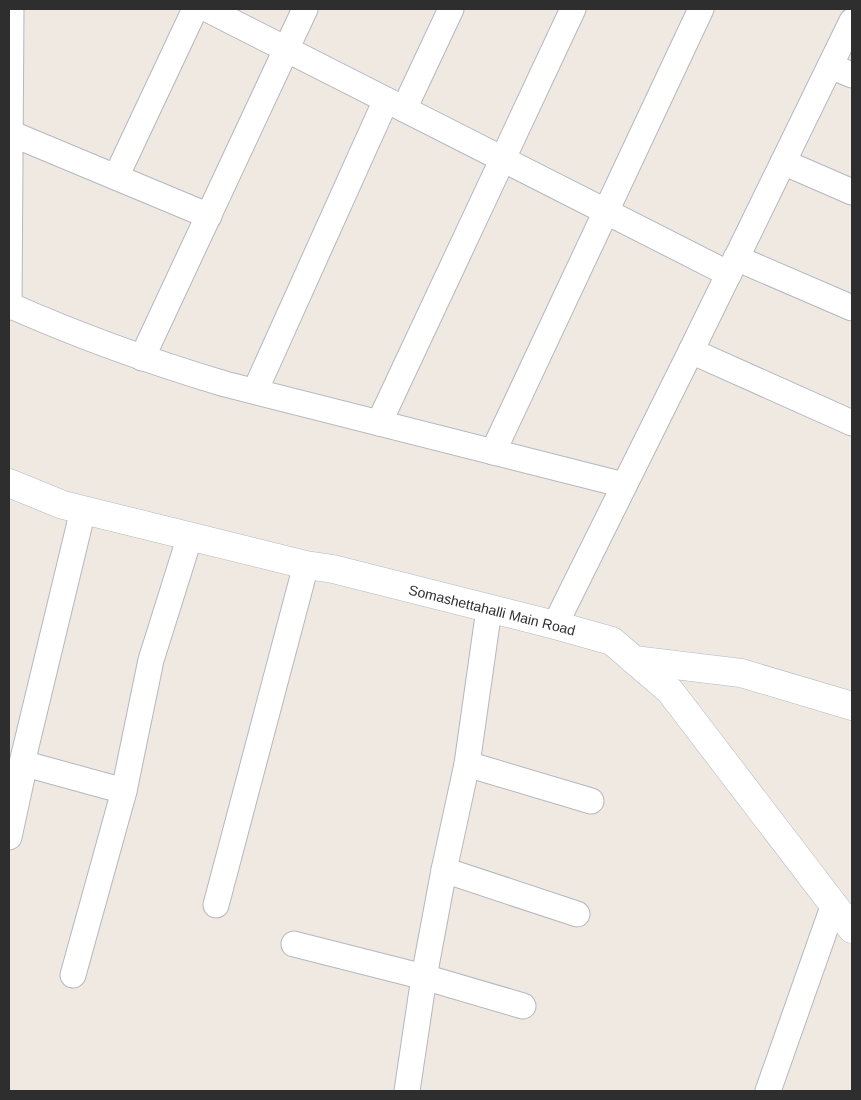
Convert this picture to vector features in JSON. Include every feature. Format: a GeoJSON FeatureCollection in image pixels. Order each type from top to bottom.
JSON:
{"type":"FeatureCollection","features":[{"type":"Feature","properties":{"kind":"street"},"geometry":{"type":"LineString","coordinates":[[11,9],[9,306],[142,358],[255,391],[624,485]]}},
{"type":"Feature","properties":{"kind":"street"},"geometry":{"type":"LineString","coordinates":[[116,177],[195,9]]}},
{"type":"Feature","properties":{"kind":"street"},"geometry":{"type":"LineString","coordinates":[[207,9],[606,212],[733,266],[852,308]]}},
{"type":"Feature","properties":{"kind":"street"},"geometry":{"type":"LineString","coordinates":[[142,358],[305,9]]}},
{"type":"Feature","properties":{"kind":"street"},"geometry":{"type":"LineString","coordinates":[[255,391],[395,105],[451,9]]}},
{"type":"Feature","properties":{"kind":"street"},"geometry":{"type":"LineString","coordinates":[[379,423],[573,9]]}},
{"type":"Feature","properties":{"kind":"street"},"geometry":{"type":"LineString","coordinates":[[494,452],[701,9]]}},
{"type":"Feature","properties":{"kind":"street"},"geometry":{"type":"LineString","coordinates":[[554,624],[783,162],[841,71],[852,21]]}},
{"type":"Feature","properties":{"kind":"street"},"geometry":{"type":"LineString","coordinates":[[10,133],[209,216]]}},
{"type":"Feature","properties":{"kind":"street"},"geometry":{"type":"LineString","coordinates":[[783,162],[852,192]]}},
{"type":"Feature","properties":{"kind":"street"},"geometry":{"type":"LineString","coordinates":[[691,350],[852,423]]}},
{"type":"Feature","properties":{"kind":"street","name":"Somashettahalli Main Road"},"geometry":{"type":"LineString","coordinates":[[9,483],[63,505],[82,510],[306,565],[342,571],[612,640],[670,691],[852,929]]}},
{"type":"Feature","properties":{"kind":"street"},"geometry":{"type":"LineString","coordinates":[[9,837],[22,776],[22,763],[82,510]]}},
{"type":"Feature","properties":{"kind":"street"},"geometry":{"type":"LineString","coordinates":[[73,975],[124,791],[151,660],[190,536]]}},
{"type":"Feature","properties":{"kind":"street"},"geometry":{"type":"LineString","coordinates":[[216,905],[306,565]]}},
{"type":"Feature","properties":{"kind":"street"},"geometry":{"type":"LineString","coordinates":[[407,1091],[424,977],[444,870],[467,764],[490,609]]}},
{"type":"Feature","properties":{"kind":"street"},"geometry":{"type":"LineString","coordinates":[[634,660],[741,673],[852,706]]}},
{"type":"Feature","properties":{"kind":"street"},"geometry":{"type":"LineString","coordinates":[[22,763],[124,791]]}},
{"type":"Feature","properties":{"kind":"street"},"geometry":{"type":"LineString","coordinates":[[467,764],[592,801]]}},
{"type":"Feature","properties":{"kind":"street"},"geometry":{"type":"LineString","coordinates":[[444,870],[576,914]]}},
{"type":"Feature","properties":{"kind":"street"},"geometry":{"type":"LineString","coordinates":[[768,1091],[834,904]]}},
{"type":"Feature","properties":{"kind":"street"},"geometry":{"type":"LineString","coordinates":[[294,944],[424,977],[523,1006]]}}]}
